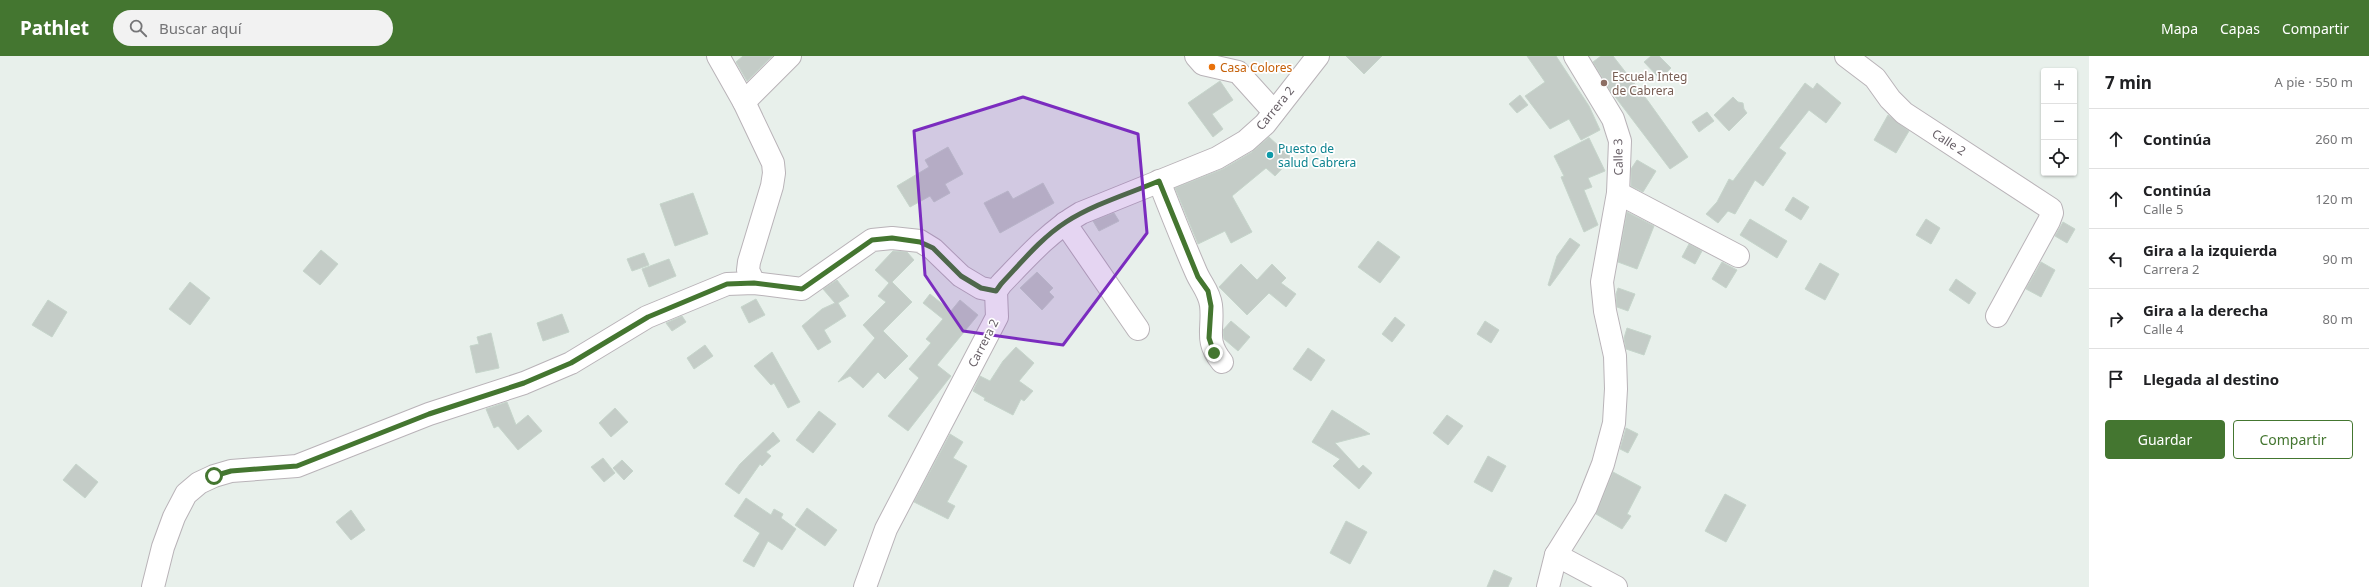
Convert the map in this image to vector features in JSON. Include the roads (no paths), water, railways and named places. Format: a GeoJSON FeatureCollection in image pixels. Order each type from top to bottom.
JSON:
{"type":"FeatureCollection","features":[{"type":"Feature","properties":{"kind":"street"},"geometry":{"type":"LineString","coordinates":[[718,56],[744,102],[773,163],[774,174],[749,262],[748,270],[754,283]]}},
{"type":"Feature","properties":{"kind":"street"},"geometry":{"type":"LineString","coordinates":[[744,102],[790,56]]}},
{"type":"Feature","properties":{"kind":"street"},"geometry":{"type":"LineString","coordinates":[[1196,56],[1204,64],[1238,72],[1274,112]]}},
{"type":"Feature","properties":{"kind":"street","name":"Carrera 2"},"geometry":{"type":"LineString","coordinates":[[865,587],[886,529],[997,317],[999,308],[996,291],[1001,284],[1047,237],[1064,223],[1082,213],[1217,158],[1246,141],[1274,112],[1318,56]]}},
{"type":"Feature","properties":{"kind":"street","name":"Calle 3"},"geometry":{"type":"LineString","coordinates":[[1548,587],[1548,578],[1556,555],[1586,506],[1603,464],[1614,423],[1615,356],[1605,311],[1603,267],[1618,193],[1620,141],[1613,119],[1576,56]]}},
{"type":"Feature","properties":{"kind":"street","name":"Calle 2"},"geometry":{"type":"LineString","coordinates":[[1846,56],[1875,78],[1890,99],[1904,112],[2050,209],[2052,213],[2049,221],[1997,316]]}},
{"type":"Feature","properties":{"kind":"street"},"geometry":{"type":"LineString","coordinates":[[1159,181],[1198,277],[1208,291],[1211,306],[1209,338],[1214,353],[1222,362]]}},
{"type":"Feature","properties":{"kind":"street"},"geometry":{"type":"LineString","coordinates":[[1618,193],[1738,256]]}},
{"type":"Feature","properties":{"kind":"street"},"geometry":{"type":"LineString","coordinates":[[1064,223],[1138,329]]}},
{"type":"Feature","properties":{"kind":"street"},"geometry":{"type":"LineString","coordinates":[[153,587],[163,547],[174,516],[186,494],[200,483],[231,471],[297,466],[321,458],[415,419],[524,383],[571,363],[648,317],[727,284],[754,283],[802,289],[872,240],[892,238],[920,242],[933,248],[961,276],[981,288],[996,291]]}},
{"type":"Feature","properties":{"kind":"street"},"geometry":{"type":"LineString","coordinates":[[1556,555],[1616,587]]}},
{"type":"Feature","properties":{"kind":"place","name":"Casa Colores"},"geometry":{"type":"Point","coordinates":[1212,67]}},
{"type":"Feature","properties":{"kind":"place","name":"Escuela Integ de Cabrera"},"geometry":{"type":"Point","coordinates":[1604,83]}},
{"type":"Feature","properties":{"kind":"place","name":"Puesto de salud Cabrera"},"geometry":{"type":"Point","coordinates":[1270,155]}}]}
